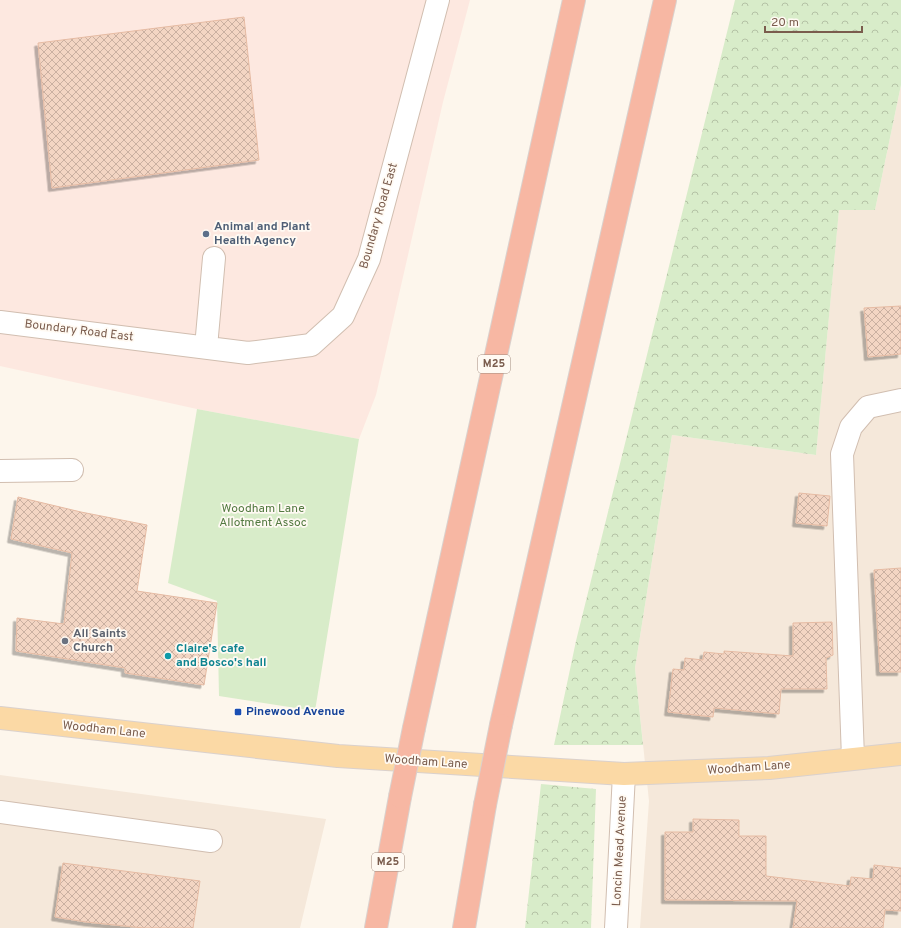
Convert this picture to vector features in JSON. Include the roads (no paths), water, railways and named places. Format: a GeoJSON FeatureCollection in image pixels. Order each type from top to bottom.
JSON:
{"type":"FeatureCollection","features":[{"type":"Feature","properties":{"kind":"highway","name":"M25"},"geometry":{"type":"LineString","coordinates":[[376,928],[414,728],[574,0]]}},
{"type":"Feature","properties":{"kind":"highway"},"geometry":{"type":"LineString","coordinates":[[464,928],[485,805],[501,724],[665,0]]}},
{"type":"Feature","properties":{"kind":"main road","name":"Woodham Lane"},"geometry":{"type":"LineString","coordinates":[[0,718],[338,756],[624,774],[769,768],[901,754]]}},
{"type":"Feature","properties":{"kind":"street","name":"Boundary Road East"},"geometry":{"type":"LineString","coordinates":[[0,322],[248,352],[311,345],[343,316],[369,259],[438,0]]}},
{"type":"Feature","properties":{"kind":"street"},"geometry":{"type":"LineString","coordinates":[[206,347],[214,258]]}},
{"type":"Feature","properties":{"kind":"street"},"geometry":{"type":"LineString","coordinates":[[853,758],[842,454],[851,427],[868,407],[901,400]]}},
{"type":"Feature","properties":{"kind":"street"},"geometry":{"type":"LineString","coordinates":[[0,471],[72,470]]}},
{"type":"Feature","properties":{"kind":"street","name":"Loncin Mead Avenue"},"geometry":{"type":"LineString","coordinates":[[616,928],[624,774]]}},
{"type":"Feature","properties":{"kind":"street"},"geometry":{"type":"LineString","coordinates":[[0,812],[211,841]]}},
{"type":"Feature","properties":{"kind":"place","name":"Animal and Plant Health Agency"},"geometry":{"type":"Point","coordinates":[206,234]}},
{"type":"Feature","properties":{"kind":"place","name":"All Saints Church"},"geometry":{"type":"Point","coordinates":[65,641]}},
{"type":"Feature","properties":{"kind":"place","name":"Claire's cafe and Bosco's hall"},"geometry":{"type":"Point","coordinates":[168,656]}},
{"type":"Feature","properties":{"kind":"place","name":"Pinewood Avenue"},"geometry":{"type":"Point","coordinates":[238,712]}},
{"type":"Feature","properties":{"kind":"park label","name":"Woodham Lane Allotment Assoc"},"geometry":{"type":"Point","coordinates":[263,516]}}]}
